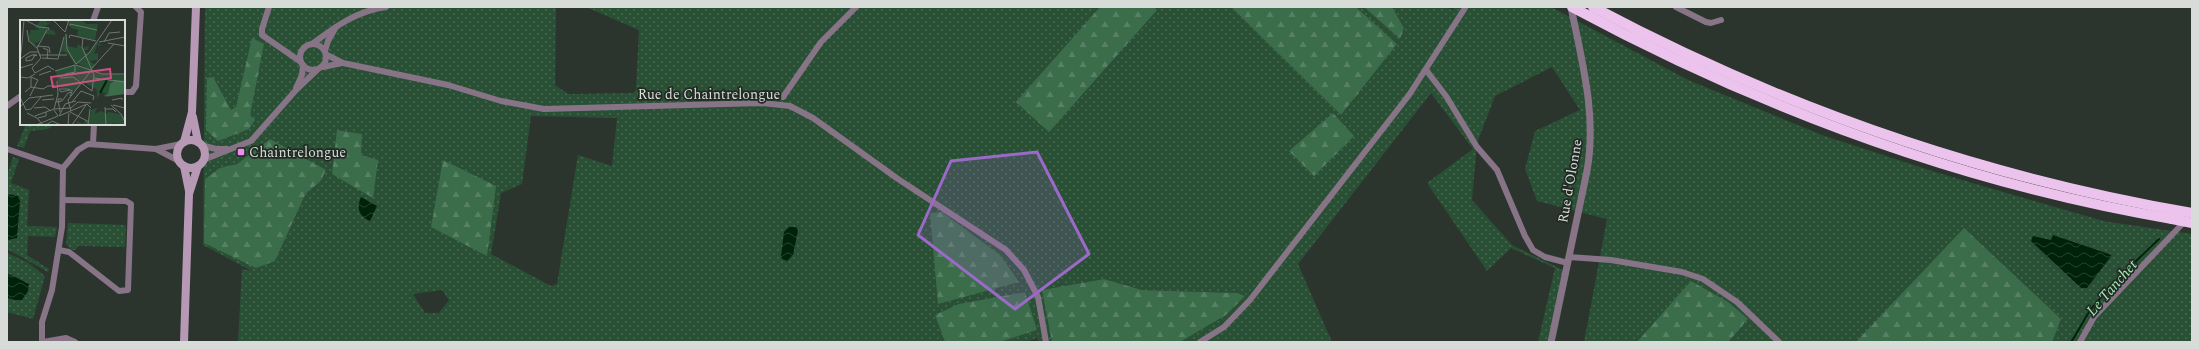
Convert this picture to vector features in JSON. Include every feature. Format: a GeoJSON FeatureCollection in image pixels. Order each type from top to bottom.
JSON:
{"type":"FeatureCollection","features":[{"type":"Feature","properties":{"kind":"highway"},"geometry":{"type":"LineString","coordinates":[[1571,7],[1699,71],[1769,102],[1857,135],[1941,163],[2026,188],[2192,223]]}},
{"type":"Feature","properties":{"kind":"highway"},"geometry":{"type":"LineString","coordinates":[[1593,7],[1726,72],[1866,128],[2010,173],[2096,194],[2192,213]]}},
{"type":"Feature","properties":{"kind":"main road"},"geometry":{"type":"LineString","coordinates":[[184,342],[189,194],[177,152],[182,143],[192,112],[196,7]]}},
{"type":"Feature","properties":{"kind":"main road"},"geometry":{"type":"LineString","coordinates":[[189,194],[205,152],[200,143],[192,112]]}},
{"type":"Feature","properties":{"kind":"main road"},"geometry":{"type":"LineString","coordinates":[[182,143],[188,140],[200,143]]}},
{"type":"Feature","properties":{"kind":"main road"},"geometry":{"type":"LineString","coordinates":[[181,163],[191,168],[201,163]]}},
{"type":"Feature","properties":{"kind":"street"},"geometry":{"type":"LineString","coordinates":[[93,20],[98,7]]}},
{"type":"Feature","properties":{"kind":"street"},"geometry":{"type":"LineString","coordinates":[[125,92],[132,92],[136,86],[141,12],[136,7]]}},
{"type":"Feature","properties":{"kind":"street"},"geometry":{"type":"LineString","coordinates":[[269,7],[262,29],[262,35],[312,71],[320,69]]}},
{"type":"Feature","properties":{"kind":"street"},"geometry":{"type":"LineString","coordinates":[[284,50],[303,49],[338,24],[371,8],[386,7]]}},
{"type":"Feature","properties":{"kind":"street"},"geometry":{"type":"LineString","coordinates":[[783,97],[821,42],[856,7]]}},
{"type":"Feature","properties":{"kind":"street","name":"Rue d'Olonne"},"geometry":{"type":"LineString","coordinates":[[1551,342],[1588,171],[1591,134],[1590,101],[1571,7]]}},
{"type":"Feature","properties":{"kind":"street"},"geometry":{"type":"LineString","coordinates":[[1676,7],[1706,22],[1710,23],[1721,20]]}},
{"type":"Feature","properties":{"kind":"street"},"geometry":{"type":"LineString","coordinates":[[1200,342],[1233,319],[1250,300],[1394,114],[1426,70],[1465,8]]}},
{"type":"Feature","properties":{"kind":"street"},"geometry":{"type":"LineString","coordinates":[[201,163],[233,149],[258,135],[296,90],[320,69],[330,36],[338,24]]}},
{"type":"Feature","properties":{"kind":"street"},"geometry":{"type":"LineString","coordinates":[[312,44],[320,46],[326,53]]}},
{"type":"Feature","properties":{"kind":"street"},"geometry":{"type":"LineString","coordinates":[[296,90],[302,75],[301,53],[303,49]]}},
{"type":"Feature","properties":{"kind":"street","name":"Rue de Chaintrelongue"},"geometry":{"type":"LineString","coordinates":[[326,53],[343,63],[448,86],[501,101],[544,109],[761,103],[790,106],[823,124],[898,179],[994,240],[1006,250],[1024,270],[1038,297],[1046,342]]}},
{"type":"Feature","properties":{"kind":"street","name":"Rue de Chaintrelongue"},"geometry":{"type":"LineString","coordinates":[[320,69],[343,63]]}},
{"type":"Feature","properties":{"kind":"street"},"geometry":{"type":"LineString","coordinates":[[1426,70],[1446,96],[1474,143],[1497,170],[1525,236],[1533,250],[1545,257],[1568,260],[1611,260],[1682,272],[1703,279],[1737,302],[1779,342]]}},
{"type":"Feature","properties":{"kind":"street"},"geometry":{"type":"LineString","coordinates":[[7,106],[20,97]]}},
{"type":"Feature","properties":{"kind":"street"},"geometry":{"type":"LineString","coordinates":[[93,144],[94,125]]}},
{"type":"Feature","properties":{"kind":"street"},"geometry":{"type":"LineString","coordinates":[[75,342],[66,338],[43,342],[42,322],[44,310],[54,279],[59,250],[64,200],[63,168],[83,146],[93,144],[156,149],[182,143]]}},
{"type":"Feature","properties":{"kind":"street"},"geometry":{"type":"LineString","coordinates":[[200,143],[216,149],[233,149]]}},
{"type":"Feature","properties":{"kind":"street"},"geometry":{"type":"LineString","coordinates":[[7,149],[63,168]]}},
{"type":"Feature","properties":{"kind":"street"},"geometry":{"type":"LineString","coordinates":[[156,149],[181,163]]}},
{"type":"Feature","properties":{"kind":"street"},"geometry":{"type":"LineString","coordinates":[[59,250],[69,252],[119,291],[128,290],[131,204],[126,201],[64,200]]}},
{"type":"Feature","properties":{"kind":"street"},"geometry":{"type":"LineString","coordinates":[[2080,342],[2094,317],[2192,213]]}},
{"type":"Feature","properties":{"kind":"highlighted area"},"geometry":{"type":"Polygon","coordinates":[[[1037,152],[1089,254],[1015,309],[918,235],[951,161],[1037,152]]]}},
{"type":"Feature","properties":{"kind":"shaded area"},"geometry":{"type":"Polygon","coordinates":[[[205,7],[556,7],[555,85],[568,94],[633,93],[636,90],[639,30],[586,7],[1100,7],[1017,102],[1157,10],[1154,7],[1231,7],[1341,115],[1397,44],[1356,7],[1364,7],[1400,39],[1404,28],[1392,7],[1445,7],[1453,10],[1454,7],[1551,7],[1688,80],[1822,135],[1935,172],[2103,221],[2192,234],[2192,342],[1584,342],[1607,219],[1537,201],[1525,169],[1535,131],[1580,110],[1552,67],[1495,96],[1477,143],[1472,200],[1512,245],[1569,273],[1555,342],[1538,342],[1555,268],[1511,248],[1487,271],[1427,183],[1473,149],[1431,93],[1298,264],[1332,342],[1180,342],[1226,315],[1245,296],[1237,293],[1142,290],[1104,279],[1043,290],[1052,342],[1038,342],[1037,338],[1026,342],[1000,342],[1037,330],[1024,292],[935,315],[945,342],[238,342],[242,269],[252,271],[203,245],[205,7]],[[531,116],[522,184],[501,193],[491,254],[551,286],[557,284],[578,155],[612,166],[617,118],[531,116]],[[337,130],[361,155],[361,134],[337,130]],[[270,139],[237,164],[220,168],[275,261],[306,193],[320,182],[270,139]],[[442,290],[413,294],[425,313],[439,313],[449,300],[442,290]]]}},
{"type":"Feature","properties":{"kind":"shaded area"},"geometry":{"type":"Polygon","coordinates":[[[26,125],[54,125],[48,129],[30,131],[24,148],[17,146],[26,125]]]}},
{"type":"Feature","properties":{"kind":"shaded area"},"geometry":{"type":"Polygon","coordinates":[[[13,157],[19,159],[11,183],[29,190],[27,226],[57,227],[55,237],[28,236],[27,255],[49,269],[48,272],[7,249],[7,176],[13,157]]]}},
{"type":"Feature","properties":{"kind":"shaded area"},"geometry":{"type":"Polygon","coordinates":[[[68,223],[126,225],[125,247],[78,246],[75,250],[72,250],[66,244],[68,223]]]}},
{"type":"Feature","properties":{"kind":"shaded area"},"geometry":{"type":"Polygon","coordinates":[[[7,253],[27,262],[45,276],[33,319],[7,312],[7,253]]]}},
{"type":"Feature","properties":{"kind":"green space"},"geometry":{"type":"Polygon","coordinates":[[[1100,7],[1154,7],[1157,10],[1049,132],[1016,102],[1100,7]]]}},
{"type":"Feature","properties":{"kind":"green space"},"geometry":{"type":"Polygon","coordinates":[[[1231,7],[1356,7],[1397,44],[1341,115],[1231,7]]]}},
{"type":"Feature","properties":{"kind":"green space"},"geometry":{"type":"Polygon","coordinates":[[[1364,7],[1392,7],[1404,28],[1400,39],[1364,7]]]}},
{"type":"Feature","properties":{"kind":"green space"},"geometry":{"type":"Polygon","coordinates":[[[252,38],[264,44],[250,115],[255,120],[249,129],[218,141],[206,130],[207,78],[213,77],[231,110],[236,107],[252,38]]]}},
{"type":"Feature","properties":{"kind":"green space"},"geometry":{"type":"Polygon","coordinates":[[[1333,113],[1354,136],[1314,176],[1289,151],[1333,113]]]}},
{"type":"Feature","properties":{"kind":"green space"},"geometry":{"type":"Polygon","coordinates":[[[337,130],[362,134],[361,155],[378,160],[373,198],[332,174],[337,130]]]}},
{"type":"Feature","properties":{"kind":"green space"},"geometry":{"type":"Polygon","coordinates":[[[270,139],[326,170],[320,182],[306,193],[275,261],[256,268],[204,243],[205,179],[220,168],[237,164],[270,139]]]}},
{"type":"Feature","properties":{"kind":"green space"},"geometry":{"type":"Polygon","coordinates":[[[443,160],[496,186],[487,256],[431,227],[443,160]]]}},
{"type":"Feature","properties":{"kind":"green space"},"geometry":{"type":"Polygon","coordinates":[[[942,212],[1000,255],[1019,282],[938,304],[930,213],[942,212]]]}},
{"type":"Feature","properties":{"kind":"green space"},"geometry":{"type":"Polygon","coordinates":[[[1964,228],[2061,319],[2052,342],[1856,342],[1964,228]]]}},
{"type":"Feature","properties":{"kind":"green space"},"geometry":{"type":"Polygon","coordinates":[[[1104,279],[1142,290],[1237,293],[1245,296],[1226,315],[1180,342],[1052,342],[1042,290],[1104,279]]]}},
{"type":"Feature","properties":{"kind":"green space"},"geometry":{"type":"Polygon","coordinates":[[[1691,281],[1728,302],[1748,319],[1728,342],[1637,342],[1691,281]]]}},
{"type":"Feature","properties":{"kind":"green space"},"geometry":{"type":"Polygon","coordinates":[[[1025,292],[1037,330],[1000,342],[945,342],[935,315],[959,304],[1025,292]]]}},
{"type":"Feature","properties":{"kind":"water"},"geometry":{"type":"Polygon","coordinates":[[[9,194],[18,196],[20,201],[17,238],[8,240],[7,197],[9,194]]]}},
{"type":"Feature","properties":{"kind":"water"},"geometry":{"type":"Polygon","coordinates":[[[361,197],[377,206],[370,221],[361,215],[359,205],[361,197]]]}},
{"type":"Feature","properties":{"kind":"water"},"geometry":{"type":"Polygon","coordinates":[[[789,227],[796,227],[798,230],[793,255],[787,261],[782,259],[781,256],[784,232],[789,227]]]}},
{"type":"Feature","properties":{"kind":"water"},"geometry":{"type":"Polygon","coordinates":[[[2053,235],[2112,255],[2087,288],[2081,288],[2031,241],[2033,236],[2051,240],[2053,235]]]}},
{"type":"Feature","properties":{"kind":"water"},"geometry":{"type":"Polygon","coordinates":[[[7,273],[29,284],[28,291],[22,300],[7,298],[7,273]]]}},
{"type":"Feature","properties":{"kind":"waterway","name":"Le Tanchet"},"geometry":{"type":"LineString","coordinates":[[2071,342],[2089,312],[2100,299],[2124,272],[2159,239]]}},
{"type":"Feature","properties":{"kind":"place","name":"Chaintrelongue"},"geometry":{"type":"Point","coordinates":[241,152]}}]}
